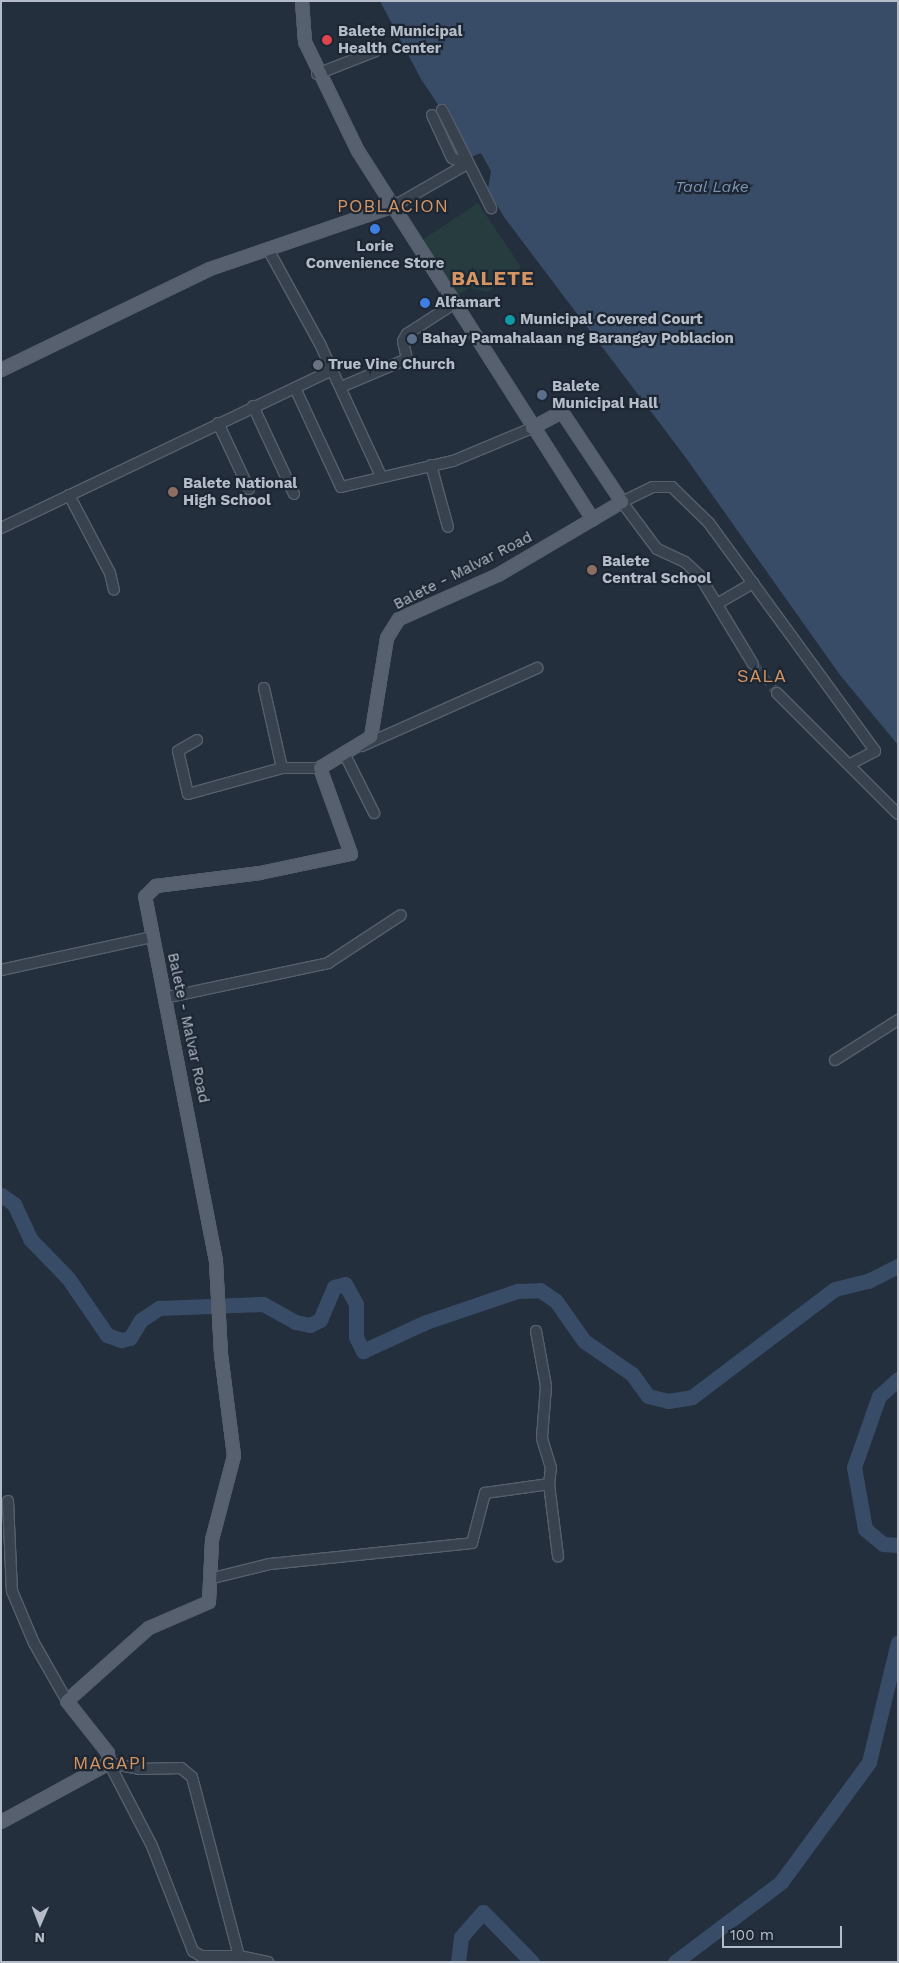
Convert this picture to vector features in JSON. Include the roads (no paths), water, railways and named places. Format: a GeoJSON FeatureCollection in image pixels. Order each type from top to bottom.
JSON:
{"type":"FeatureCollection","features":[{"type":"Feature","properties":{"kind":"main road"},"geometry":{"type":"LineString","coordinates":[[302,1],[305,42],[318,74],[358,151],[532,428],[593,520]]}},
{"type":"Feature","properties":{"kind":"main road"},"geometry":{"type":"LineString","coordinates":[[1,370],[181,282],[268,249],[394,206]]}},
{"type":"Feature","properties":{"kind":"main road"},"geometry":{"type":"LineString","coordinates":[[532,428],[562,412],[622,502]]}},
{"type":"Feature","properties":{"kind":"main road","name":"Balete - Malvar Road"},"geometry":{"type":"LineString","coordinates":[[67,1701],[112,1656],[149,1628],[205,1605],[211,1598],[209,1579],[212,1540],[234,1456],[221,1354],[222,1315],[219,1287],[199,1154],[164,998],[145,897],[156,886],[260,873],[351,854],[320,768],[362,746],[371,737],[377,716],[387,638],[399,619],[498,574],[622,502]]}},
{"type":"Feature","properties":{"kind":"main road"},"geometry":{"type":"LineString","coordinates":[[1,1822],[109,1763],[108,1754],[67,1701]]}},
{"type":"Feature","properties":{"kind":"street"},"geometry":{"type":"LineString","coordinates":[[318,74],[376,51]]}},
{"type":"Feature","properties":{"kind":"street"},"geometry":{"type":"LineString","coordinates":[[442,110],[491,208]]}},
{"type":"Feature","properties":{"kind":"street"},"geometry":{"type":"LineString","coordinates":[[432,115],[452,158],[469,167]]}},
{"type":"Feature","properties":{"kind":"street"},"geometry":{"type":"LineString","coordinates":[[394,206],[469,167]]}},
{"type":"Feature","properties":{"kind":"street"},"geometry":{"type":"LineString","coordinates":[[268,249],[341,387],[380,474]]}},
{"type":"Feature","properties":{"kind":"street"},"geometry":{"type":"LineString","coordinates":[[341,387],[407,360],[403,341],[407,334],[455,303]]}},
{"type":"Feature","properties":{"kind":"street"},"geometry":{"type":"LineString","coordinates":[[1,528],[253,406],[332,370]]}},
{"type":"Feature","properties":{"kind":"street"},"geometry":{"type":"LineString","coordinates":[[295,388],[341,487],[380,474],[453,461],[532,428]]}},
{"type":"Feature","properties":{"kind":"street"},"geometry":{"type":"LineString","coordinates":[[253,406],[294,494]]}},
{"type":"Feature","properties":{"kind":"street"},"geometry":{"type":"LineString","coordinates":[[218,423],[249,489]]}},
{"type":"Feature","properties":{"kind":"street"},"geometry":{"type":"LineString","coordinates":[[431,465],[448,526]]}},
{"type":"Feature","properties":{"kind":"street"},"geometry":{"type":"LineString","coordinates":[[753,664],[699,575],[685,562],[657,549],[622,502],[653,487],[672,486],[709,523],[874,751],[851,764]]}},
{"type":"Feature","properties":{"kind":"street"},"geometry":{"type":"LineString","coordinates":[[69,495],[110,573],[114,590]]}},
{"type":"Feature","properties":{"kind":"street"},"geometry":{"type":"LineString","coordinates":[[717,604],[753,583]]}},
{"type":"Feature","properties":{"kind":"street"},"geometry":{"type":"LineString","coordinates":[[362,746],[537,668]]}},
{"type":"Feature","properties":{"kind":"street"},"geometry":{"type":"LineString","coordinates":[[264,688],[282,768]]}},
{"type":"Feature","properties":{"kind":"street"},"geometry":{"type":"LineString","coordinates":[[777,692],[851,764],[898,814]]}},
{"type":"Feature","properties":{"kind":"street"},"geometry":{"type":"LineString","coordinates":[[197,740],[178,751],[188,794],[282,768],[320,768]]}},
{"type":"Feature","properties":{"kind":"street"},"geometry":{"type":"LineString","coordinates":[[346,755],[374,813]]}},
{"type":"Feature","properties":{"kind":"street"},"geometry":{"type":"LineString","coordinates":[[164,998],[328,963],[401,916]]}},
{"type":"Feature","properties":{"kind":"street"},"geometry":{"type":"LineString","coordinates":[[1,970],[152,937]]}},
{"type":"Feature","properties":{"kind":"street"},"geometry":{"type":"LineString","coordinates":[[835,1060],[898,1020]]}},
{"type":"Feature","properties":{"kind":"street"},"geometry":{"type":"LineString","coordinates":[[536,1331],[546,1386],[542,1438],[551,1468],[549,1484],[558,1556]]}},
{"type":"Feature","properties":{"kind":"street"},"geometry":{"type":"LineString","coordinates":[[209,1579],[270,1564],[467,1546],[477,1534],[485,1493],[549,1484]]}},
{"type":"Feature","properties":{"kind":"street"},"geometry":{"type":"LineString","coordinates":[[8,1501],[12,1591],[37,1651],[67,1701]]}},
{"type":"Feature","properties":{"kind":"street"},"geometry":{"type":"LineString","coordinates":[[109,1763],[152,1846],[193,1951],[201,1956],[239,1956],[268,1962]]}},
{"type":"Feature","properties":{"kind":"street"},"geometry":{"type":"LineString","coordinates":[[109,1763],[140,1769],[180,1768],[192,1777],[239,1956]]}},
{"type":"Feature","properties":{"kind":"water","name":"Taal Lake"},"geometry":{"type":"Polygon","coordinates":[[[380,1],[898,1],[898,745],[840,675],[686,458],[504,217],[488,189],[491,171],[481,153],[471,157],[447,105],[441,109],[421,79],[380,1]]]}},
{"type":"Feature","properties":{"kind":"waterway"},"geometry":{"type":"LineString","coordinates":[[1,1195],[14,1204],[30,1239],[68,1278],[107,1335],[121,1340],[130,1338],[141,1320],[159,1308],[263,1304],[295,1322],[310,1325],[320,1320],[334,1287],[345,1284],[356,1304],[356,1337],[363,1351],[426,1322],[517,1291],[540,1290],[556,1301],[584,1341],[632,1374],[648,1396],[668,1401],[692,1397],[835,1289],[868,1281],[898,1266]]}},
{"type":"Feature","properties":{"kind":"waterway"},"geometry":{"type":"LineString","coordinates":[[898,1379],[879,1396],[854,1467],[865,1529],[883,1544],[898,1545]]}},
{"type":"Feature","properties":{"kind":"waterway"},"geometry":{"type":"LineString","coordinates":[[675,1962],[781,1882],[869,1762],[898,1642]]}},
{"type":"Feature","properties":{"kind":"waterway"},"geometry":{"type":"LineString","coordinates":[[458,1962],[461,1937],[483,1912],[532,1962]]}},
{"type":"Feature","properties":{"kind":"tunnel"},"geometry":{"type":"LineString","coordinates":[[753,664],[777,693]]}},
{"type":"Feature","properties":{"kind":"place","name":"Balete Municipal Health Center"},"geometry":{"type":"Point","coordinates":[327,40]}},
{"type":"Feature","properties":{"kind":"place","name":"Lorie Convenience Store"},"geometry":{"type":"Point","coordinates":[375,229]}},
{"type":"Feature","properties":{"kind":"place","name":"Alfamart"},"geometry":{"type":"Point","coordinates":[425,303]}},
{"type":"Feature","properties":{"kind":"place","name":"Municipal Covered Court"},"geometry":{"type":"Point","coordinates":[510,320]}},
{"type":"Feature","properties":{"kind":"place","name":"Bahay Pamahalaan ng Barangay Poblacion"},"geometry":{"type":"Point","coordinates":[412,339]}},
{"type":"Feature","properties":{"kind":"place","name":"True Vine Church"},"geometry":{"type":"Point","coordinates":[318,365]}},
{"type":"Feature","properties":{"kind":"place","name":"Balete Municipal Hall"},"geometry":{"type":"Point","coordinates":[542,395]}},
{"type":"Feature","properties":{"kind":"place","name":"Balete National High School"},"geometry":{"type":"Point","coordinates":[173,492]}},
{"type":"Feature","properties":{"kind":"place","name":"Balete Central School"},"geometry":{"type":"Point","coordinates":[592,570]}},
{"type":"Feature","properties":{"kind":"district","name":"POBLACION"},"geometry":{"type":"Point","coordinates":[393,206]}},
{"type":"Feature","properties":{"kind":"district","name":"BALETE"},"geometry":{"type":"Point","coordinates":[493,278]}},
{"type":"Feature","properties":{"kind":"district","name":"SALA"},"geometry":{"type":"Point","coordinates":[762,676]}},
{"type":"Feature","properties":{"kind":"district","name":"MAGAPI"},"geometry":{"type":"Point","coordinates":[110,1763]}}]}
